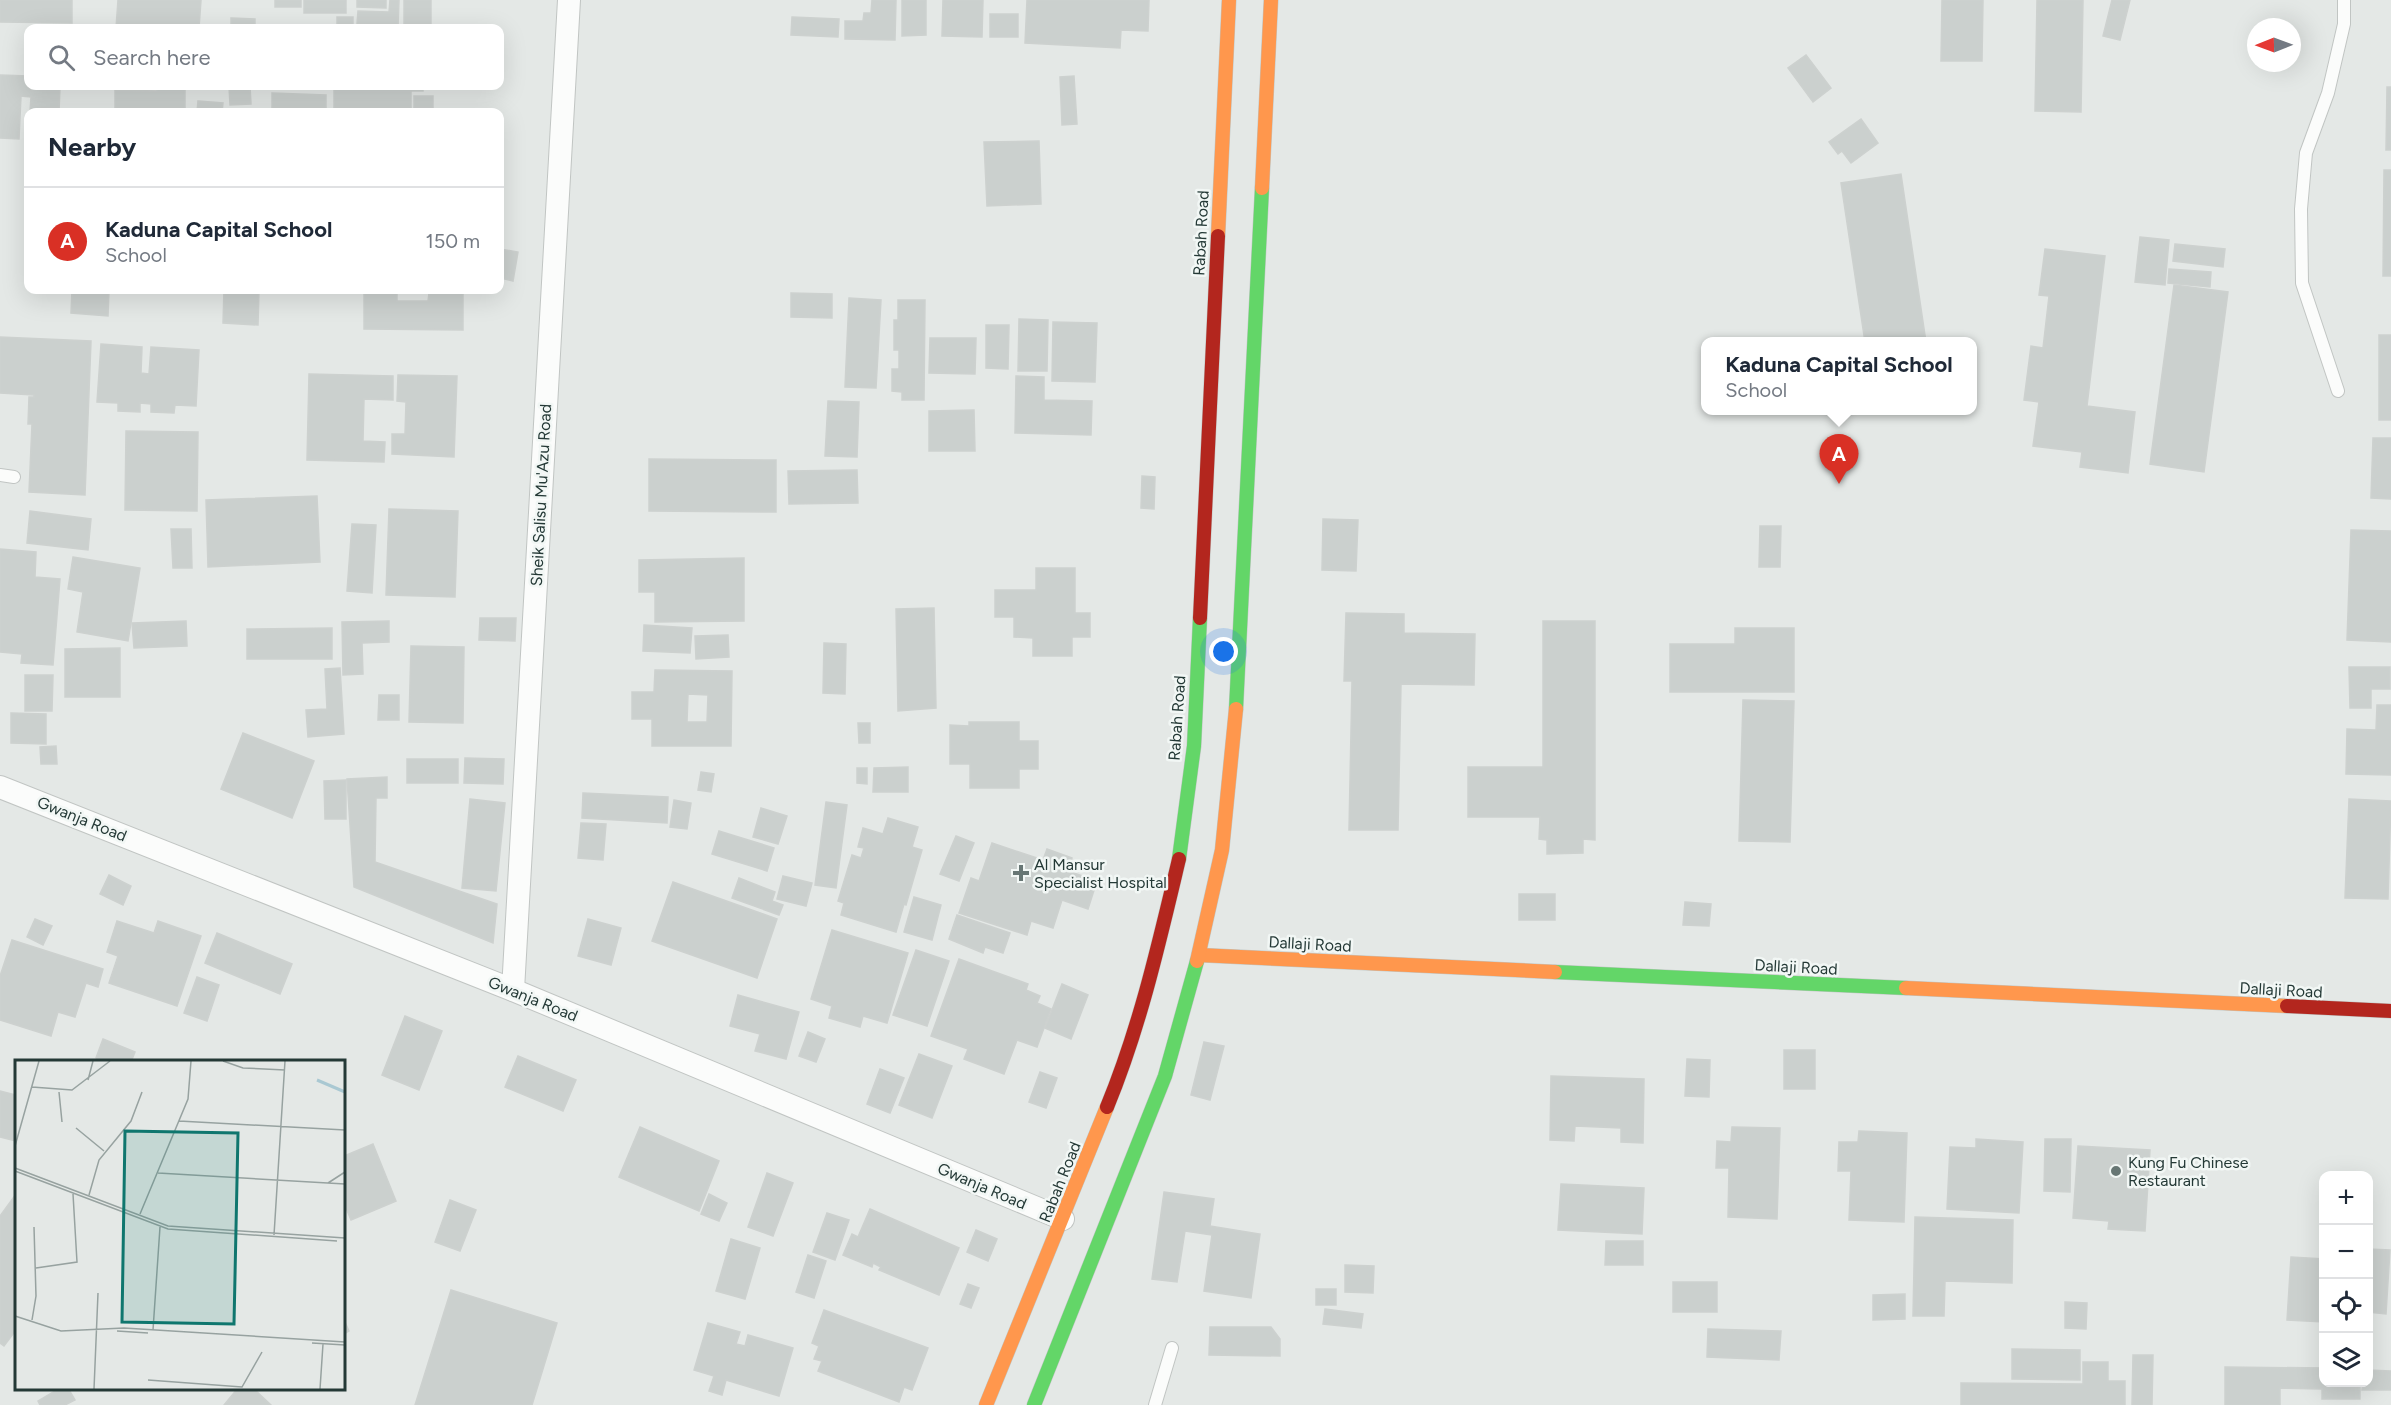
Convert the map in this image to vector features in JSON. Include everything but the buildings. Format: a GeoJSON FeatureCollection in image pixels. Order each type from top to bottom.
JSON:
{"type":"FeatureCollection","features":[{"type":"Feature","properties":{"kind":"main road","name":"Rabah Road"},"geometry":{"type":"LineString","coordinates":[[986,1405],[1120,1076],[1157,953],[1181,848],[1194,746],[1229,0]]}},
{"type":"Feature","properties":{"kind":"main road"},"geometry":{"type":"LineString","coordinates":[[1034,1405],[1165,1076],[1199,955],[1222,850],[1234,744],[1271,0]]}},
{"type":"Feature","properties":{"kind":"main road","name":"Dallaji Road"},"geometry":{"type":"LineString","coordinates":[[1199,955],[2391,1011]]}},
{"type":"Feature","properties":{"kind":"street","name":"Sheik Salisu Mu'Azu Road"},"geometry":{"type":"LineString","coordinates":[[513,990],[569,0]]}},
{"type":"Feature","properties":{"kind":"street","name":"Gwanja Road"},"geometry":{"type":"LineString","coordinates":[[0,787],[513,990],[1063,1220]]}},
{"type":"Feature","properties":{"kind":"lane"},"geometry":{"type":"LineString","coordinates":[[2338,391],[2302,283],[2301,209],[2306,153],[2328,93],[2344,24],[2344,0]]}},
{"type":"Feature","properties":{"kind":"lane"},"geometry":{"type":"LineString","coordinates":[[0,475],[15,477]]}},
{"type":"Feature","properties":{"kind":"lane"},"geometry":{"type":"LineString","coordinates":[[1155,1405],[1172,1347]]}},
{"type":"Feature","properties":{"kind":"traffic: fast"},"geometry":{"type":"LineString","coordinates":[[1236,709],[1262,188]]}},
{"type":"Feature","properties":{"kind":"traffic: fast"},"geometry":{"type":"LineString","coordinates":[[1179,859],[1194,746],[1200,618]]}},
{"type":"Feature","properties":{"kind":"traffic: fast"},"geometry":{"type":"LineString","coordinates":[[1034,1405],[1165,1076],[1197,961]]}},
{"type":"Feature","properties":{"kind":"traffic: fast"},"geometry":{"type":"LineString","coordinates":[[1555,972],[1906,988]]}},
{"type":"Feature","properties":{"kind":"traffic: slow"},"geometry":{"type":"LineString","coordinates":[[1218,236],[1229,0]]}},
{"type":"Feature","properties":{"kind":"traffic: slow"},"geometry":{"type":"LineString","coordinates":[[1262,188],[1271,0]]}},
{"type":"Feature","properties":{"kind":"traffic: slow"},"geometry":{"type":"LineString","coordinates":[[1197,961],[1222,850],[1236,709]]}},
{"type":"Feature","properties":{"kind":"traffic: slow"},"geometry":{"type":"LineString","coordinates":[[1199,955],[1555,972]]}},
{"type":"Feature","properties":{"kind":"traffic: slow"},"geometry":{"type":"LineString","coordinates":[[1906,988],[2287,1006]]}},
{"type":"Feature","properties":{"kind":"traffic: slow"},"geometry":{"type":"LineString","coordinates":[[986,1405],[1107,1107]]}},
{"type":"Feature","properties":{"kind":"traffic: jam"},"geometry":{"type":"LineString","coordinates":[[1200,618],[1218,236]]}},
{"type":"Feature","properties":{"kind":"traffic: jam"},"geometry":{"type":"LineString","coordinates":[[1107,1107],[1139,1016],[1179,859]]}},
{"type":"Feature","properties":{"kind":"traffic: jam"},"geometry":{"type":"LineString","coordinates":[[2287,1006],[2391,1011]]}},
{"type":"Feature","properties":{"kind":"place","name":"Kaduna Capital School"},"geometry":{"type":"Point","coordinates":[1839,484]}},
{"type":"Feature","properties":{"kind":"place","name":"Al Mansur Specialist Hospital"},"geometry":{"type":"Point","coordinates":[1021,873]}},
{"type":"Feature","properties":{"kind":"place","name":"Kung Fu Chinese Restaurant"},"geometry":{"type":"Point","coordinates":[2116,1171]}}]}
